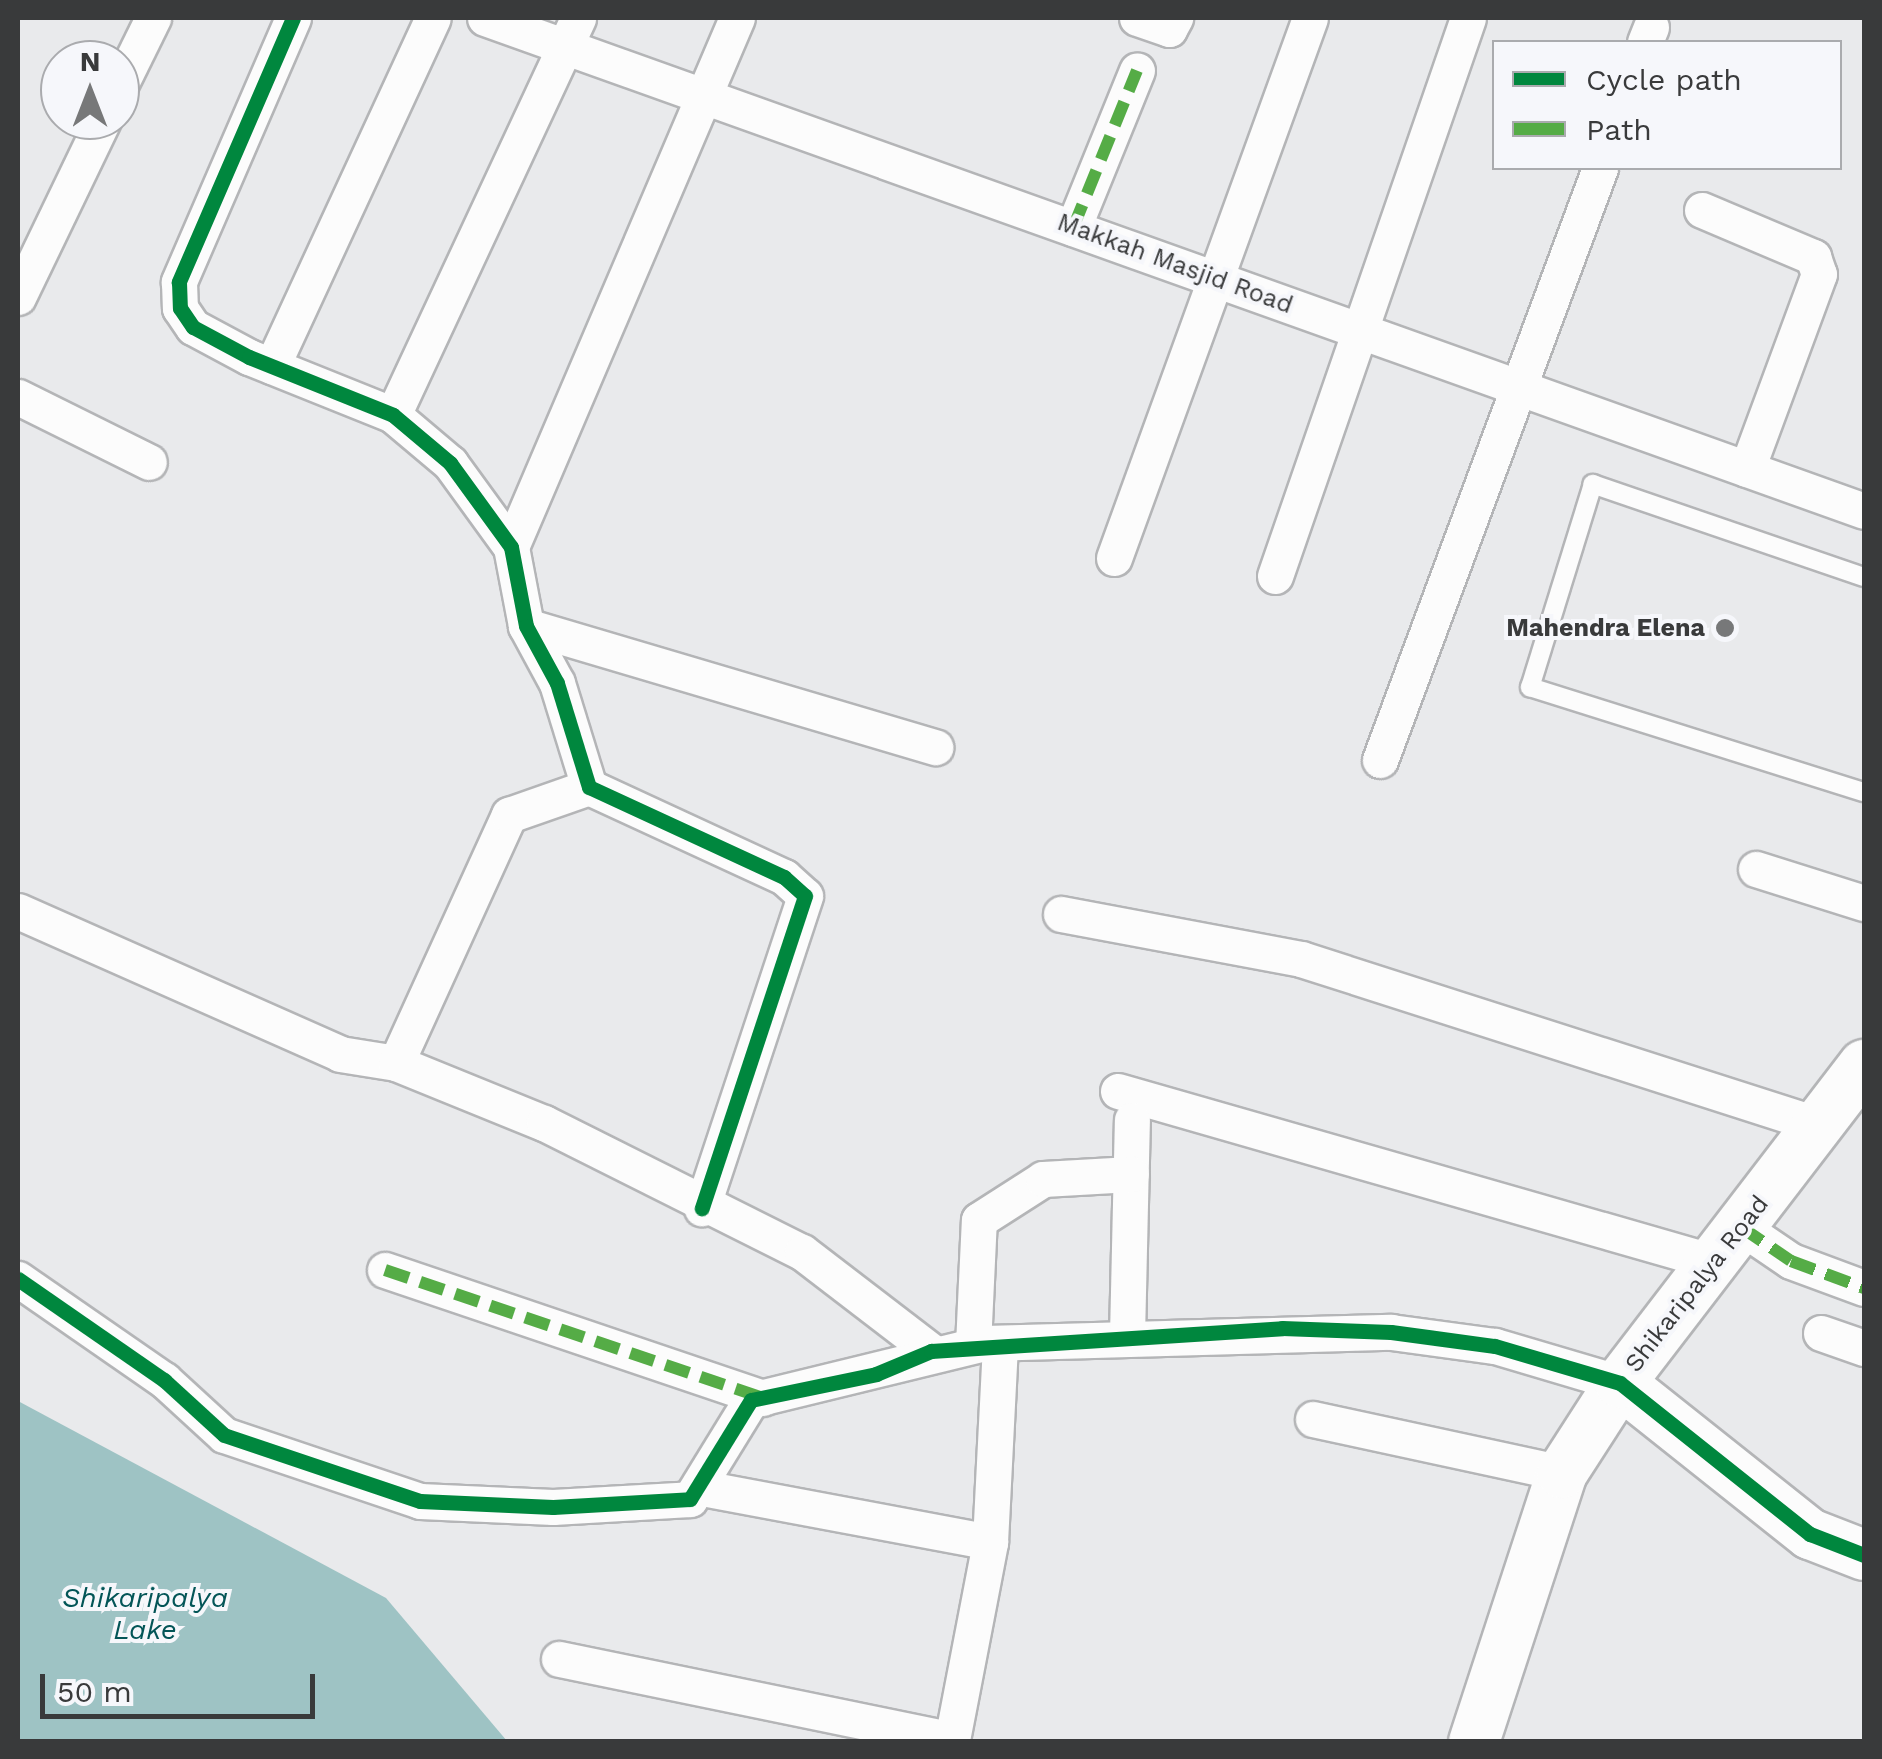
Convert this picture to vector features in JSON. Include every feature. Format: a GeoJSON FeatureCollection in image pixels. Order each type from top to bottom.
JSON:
{"type":"FeatureCollection","features":[{"type":"Feature","properties":{"kind":"street"},"geometry":{"type":"LineString","coordinates":[[140,44],[153,18]]}},
{"type":"Feature","properties":{"kind":"street"},"geometry":{"type":"LineString","coordinates":[[293,18],[179,282],[193,327],[272,366],[393,415],[450,463],[511,548],[526,626],[557,684],[588,787]]}},
{"type":"Feature","properties":{"kind":"street"},"geometry":{"type":"LineString","coordinates":[[272,366],[434,18]]}},
{"type":"Feature","properties":{"kind":"street","name":"Makkah Masjid Road"},"geometry":{"type":"LineString","coordinates":[[485,18],[572,32],[706,97],[1864,511]]}},
{"type":"Feature","properties":{"kind":"street"},"geometry":{"type":"LineString","coordinates":[[511,548],[738,18]]}},
{"type":"Feature","properties":{"kind":"street"},"geometry":{"type":"LineString","coordinates":[[1137,18],[1169,29],[1174,18]]}},
{"type":"Feature","properties":{"kind":"street"},"geometry":{"type":"LineString","coordinates":[[1114,558],[1220,281],[1310,18]]}},
{"type":"Feature","properties":{"kind":"street"},"geometry":{"type":"LineString","coordinates":[[1275,576],[1354,328],[1468,18]]}},
{"type":"Feature","properties":{"kind":"street"},"geometry":{"type":"LineString","coordinates":[[393,415],[572,32]]}},
{"type":"Feature","properties":{"kind":"street"},"geometry":{"type":"LineString","coordinates":[[1073,228],[1137,70]]}},
{"type":"Feature","properties":{"kind":"street"},"geometry":{"type":"LineString","coordinates":[[18,297],[93,140]]}},
{"type":"Feature","properties":{"kind":"street"},"geometry":{"type":"LineString","coordinates":[[1380,760],[1522,389],[1599,170]]}},
{"type":"Feature","properties":{"kind":"street"},"geometry":{"type":"LineString","coordinates":[[1702,210],[1813,256],[1819,274],[1746,470]]}},
{"type":"Feature","properties":{"kind":"street"},"geometry":{"type":"LineString","coordinates":[[18,397],[149,462]]}},
{"type":"Feature","properties":{"kind":"street"},"geometry":{"type":"LineString","coordinates":[[526,626],[935,748]]}},
{"type":"Feature","properties":{"kind":"street"},"geometry":{"type":"LineString","coordinates":[[396,1064],[509,814],[588,787],[784,877],[805,896],[702,1208]]}},
{"type":"Feature","properties":{"kind":"street"},"geometry":{"type":"LineString","coordinates":[[1756,870],[1864,903]]}},
{"type":"Feature","properties":{"kind":"street"},"geometry":{"type":"LineString","coordinates":[[18,911],[340,1054],[396,1064],[544,1123],[702,1208],[802,1252],[932,1351]]}},
{"type":"Feature","properties":{"kind":"street"},"geometry":{"type":"LineString","coordinates":[[1061,914],[1301,959],[1819,1125]]}},
{"type":"Feature","properties":{"kind":"street","name":"Shikaripalya Road"},"geometry":{"type":"LineString","coordinates":[[1474,1742],[1562,1473],[1620,1383],[1864,1066]]}},
{"type":"Feature","properties":{"kind":"street"},"geometry":{"type":"LineString","coordinates":[[1126,1336],[1131,1174],[1125,1106],[1727,1244],[1792,1261],[1864,1288]]}},
{"type":"Feature","properties":{"kind":"street"},"geometry":{"type":"LineString","coordinates":[[559,1659],[957,1741],[990,1542],[987,1344],[979,1220],[1043,1179],[1131,1174]]}},
{"type":"Feature","properties":{"kind":"street"},"geometry":{"type":"LineString","coordinates":[[385,1270],[763,1398]]}},
{"type":"Feature","properties":{"kind":"street"},"geometry":{"type":"LineString","coordinates":[[18,1280],[164,1380],[224,1436],[420,1501],[553,1507],[690,1500],[702,1488],[751,1400],[876,1374],[932,1351],[1126,1336],[1391,1332],[1494,1346],[1620,1383],[1810,1534],[1864,1555]]}},
{"type":"Feature","properties":{"kind":"street"},"geometry":{"type":"LineString","coordinates":[[1821,1333],[1864,1348]]}},
{"type":"Feature","properties":{"kind":"street"},"geometry":{"type":"LineString","coordinates":[[1313,1419],[1562,1473]]}},
{"type":"Feature","properties":{"kind":"street"},"geometry":{"type":"LineString","coordinates":[[702,1488],[990,1542]]}},
{"type":"Feature","properties":{"kind":"lane"},"geometry":{"type":"LineString","coordinates":[[1864,576],[1593,484],[1530,687],[1864,792]]}},
{"type":"Feature","properties":{"kind":"water","name":"Shikaripalya Lake"},"geometry":{"type":"Polygon","coordinates":[[[18,1401],[386,1598],[507,1741],[18,1741],[18,1401]]]}},
{"type":"Feature","properties":{"kind":"marked path"},"geometry":{"type":"LineString","coordinates":[[1073,228],[1137,70]]}},
{"type":"Feature","properties":{"kind":"marked path"},"geometry":{"type":"LineString","coordinates":[[1741,1227],[1791,1261],[1864,1288]]}},
{"type":"Feature","properties":{"kind":"marked path"},"geometry":{"type":"LineString","coordinates":[[385,1270],[763,1398]]}},
{"type":"Feature","properties":{"kind":"cycle path"},"geometry":{"type":"LineString","coordinates":[[293,18],[179,282],[180,308],[193,327],[249,357],[393,415],[450,463],[511,547],[526,626],[557,683],[589,787],[784,877],[805,896],[702,1208]]}},
{"type":"Feature","properties":{"kind":"cycle path"},"geometry":{"type":"LineString","coordinates":[[18,1279],[164,1380],[224,1435],[420,1501],[553,1507],[690,1499],[751,1400],[876,1374],[931,1351],[1282,1328],[1391,1332],[1495,1346],[1620,1383],[1810,1534],[1864,1555]]}},
{"type":"Feature","properties":{"kind":"place","name":"Mahendra Elena"},"geometry":{"type":"Point","coordinates":[1725,628]}}]}
